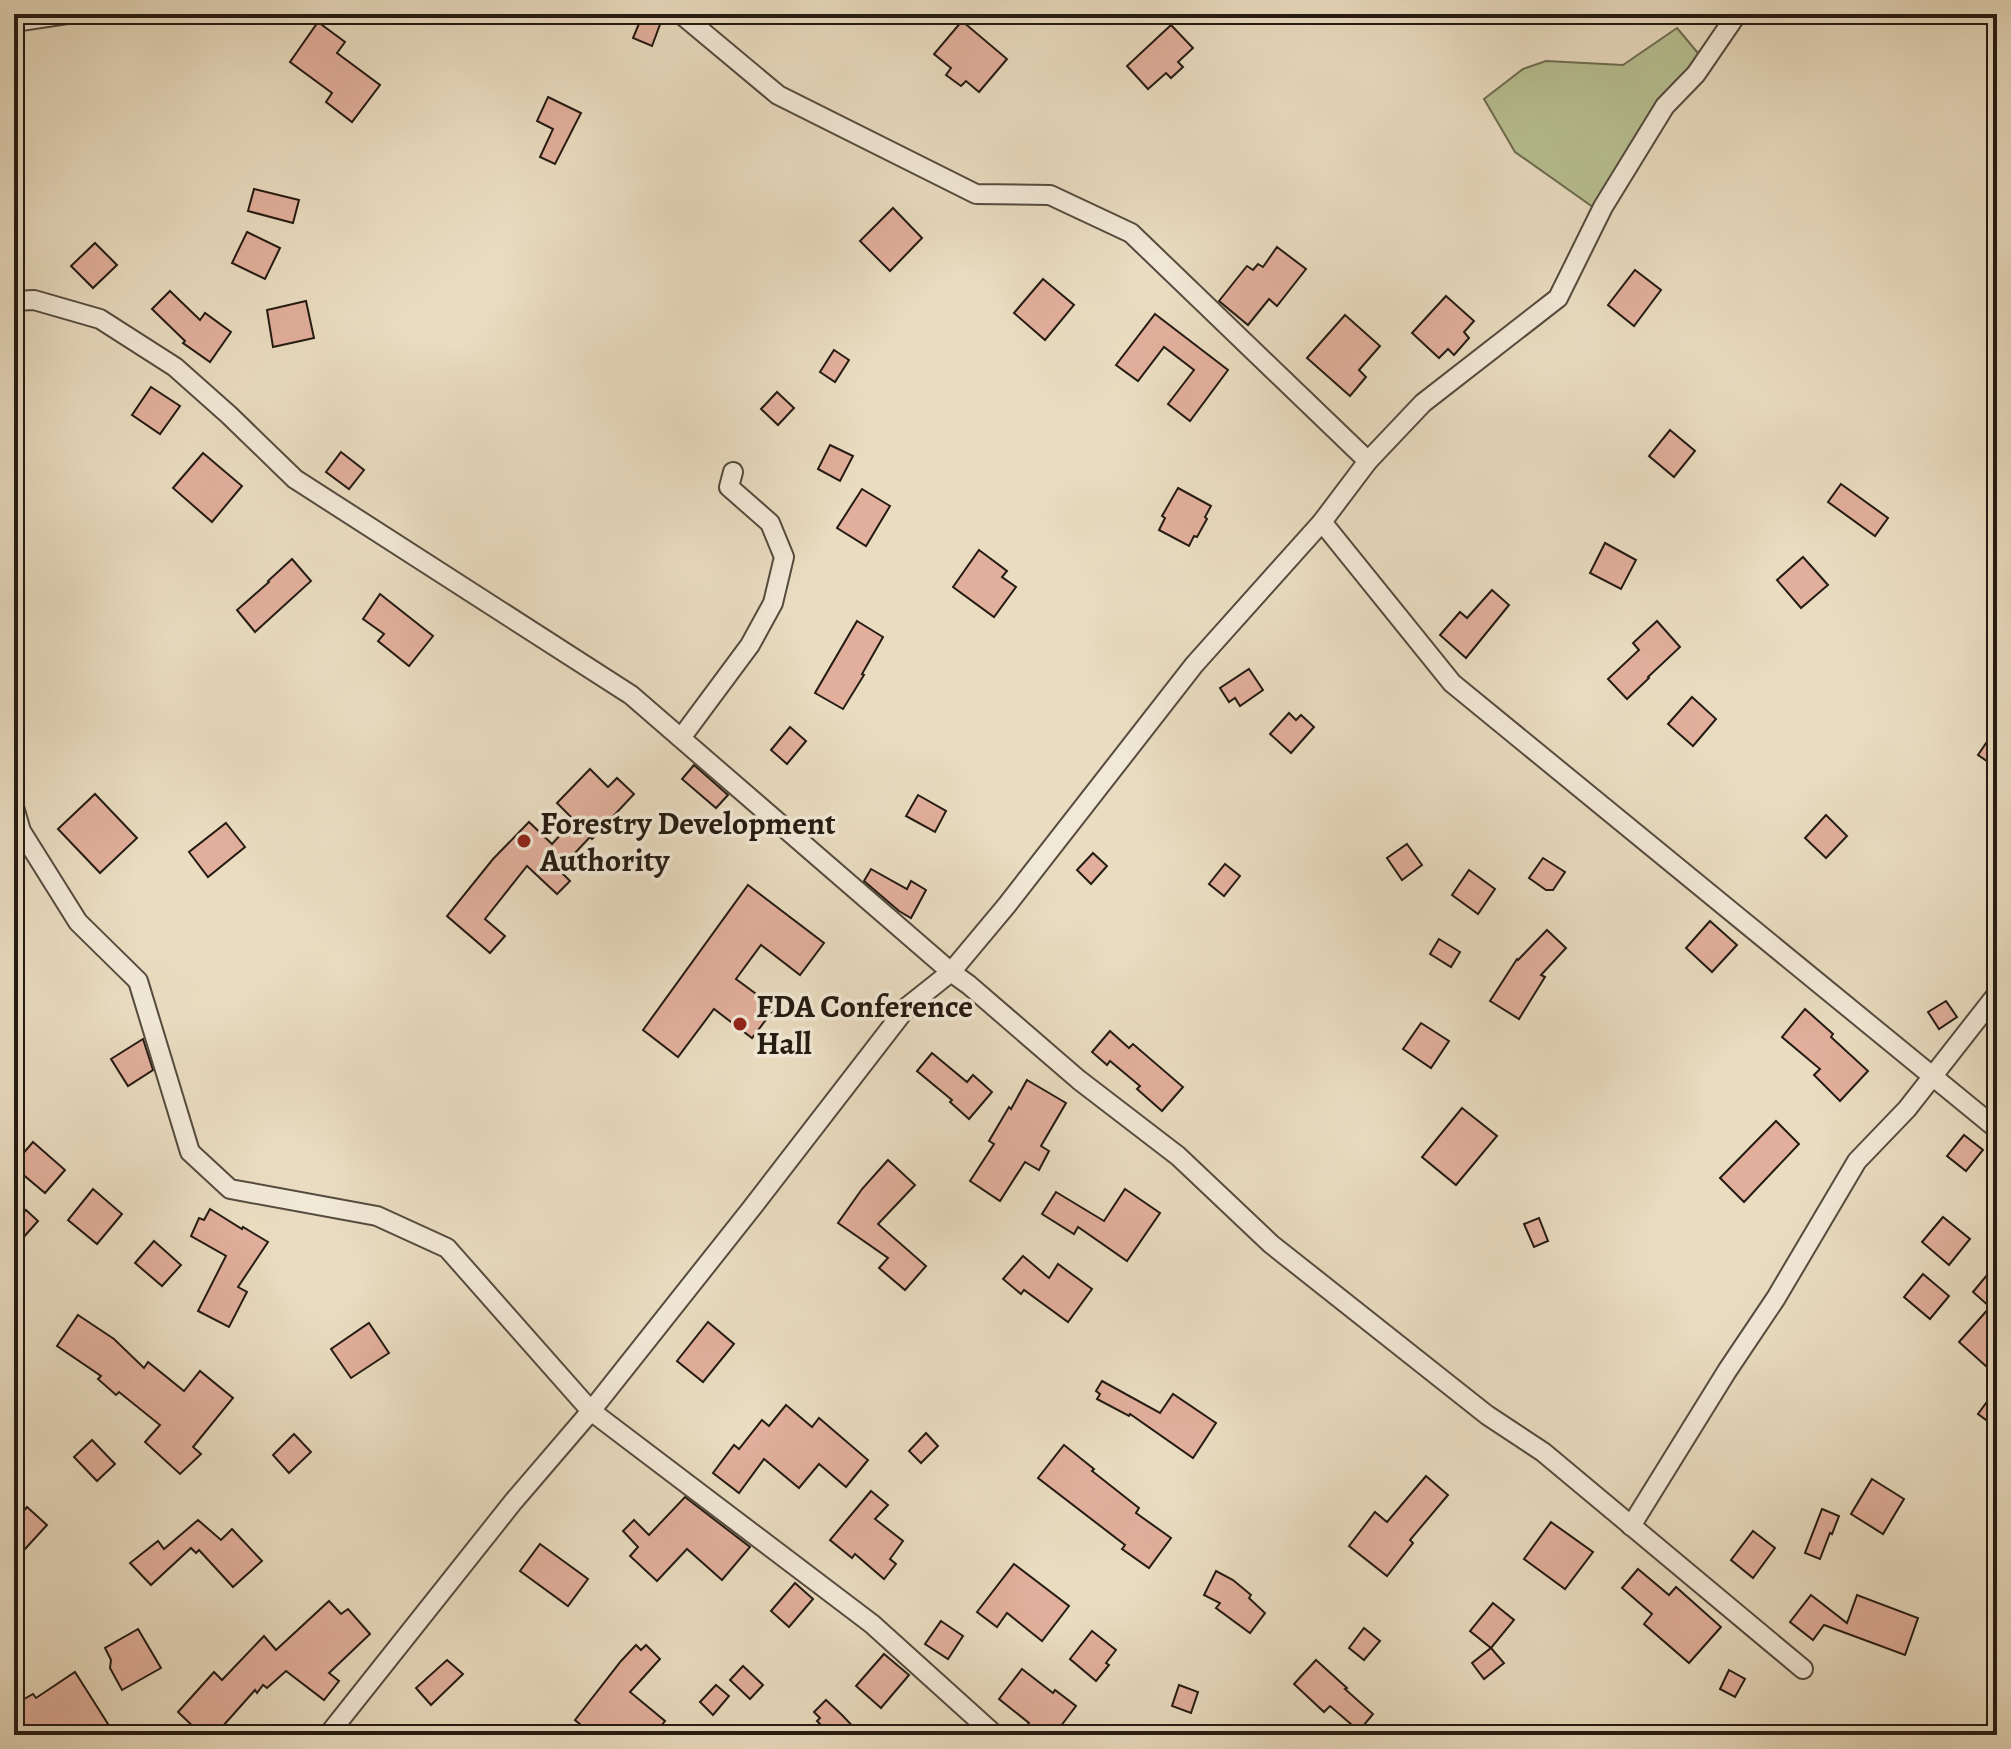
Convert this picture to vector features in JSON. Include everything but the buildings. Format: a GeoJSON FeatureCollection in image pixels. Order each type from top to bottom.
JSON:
{"type":"FeatureCollection","features":[{"type":"Feature","properties":{"kind":"street"},"geometry":{"type":"LineString","coordinates":[[14,22],[67,14]]}},
{"type":"Feature","properties":{"kind":"street"},"geometry":{"type":"LineString","coordinates":[[681,14],[778,95],[976,194],[1050,195],[1131,233],[1368,461]]}},
{"type":"Feature","properties":{"kind":"street"},"geometry":{"type":"LineString","coordinates":[[328,1735],[513,1502],[591,1411],[907,1007],[951,972],[1194,665],[1322,522],[1368,461],[1423,403],[1558,298],[1603,207],[1665,106],[1696,74],[1737,14]]}},
{"type":"Feature","properties":{"kind":"street"},"geometry":{"type":"LineString","coordinates":[[14,301],[34,300],[100,319],[175,367],[295,479],[631,695],[1079,1080],[1178,1156],[1271,1244],[1487,1415],[1543,1452],[1803,1669]]}},
{"type":"Feature","properties":{"kind":"street"},"geometry":{"type":"LineString","coordinates":[[681,738],[750,645],[773,603],[784,557],[770,523],[729,487],[733,472]]}},
{"type":"Feature","properties":{"kind":"street"},"geometry":{"type":"LineString","coordinates":[[1322,522],[1452,683],[1997,1129]]}},
{"type":"Feature","properties":{"kind":"street"},"geometry":{"type":"LineString","coordinates":[[14,807],[21,831],[78,922],[138,981],[190,1152],[230,1189],[377,1216],[447,1248],[591,1411],[872,1624],[995,1735]]}},
{"type":"Feature","properties":{"kind":"street"},"geometry":{"type":"LineString","coordinates":[[1631,1526],[1776,1298],[1857,1161],[1907,1109],[1997,994]]}},
{"type":"Feature","properties":{"kind":"green space"},"geometry":{"type":"Polygon","coordinates":[[[1677,28],[1703,59],[1593,207],[1515,152],[1484,99],[1523,69],[1546,61],[1623,65],[1677,28]]]}},
{"type":"Feature","properties":{"kind":"place","name":"Forestry Development Authority"},"geometry":{"type":"Point","coordinates":[524,841]}},
{"type":"Feature","properties":{"kind":"place","name":"FDA Conference Hall"},"geometry":{"type":"Point","coordinates":[740,1024]}}]}
